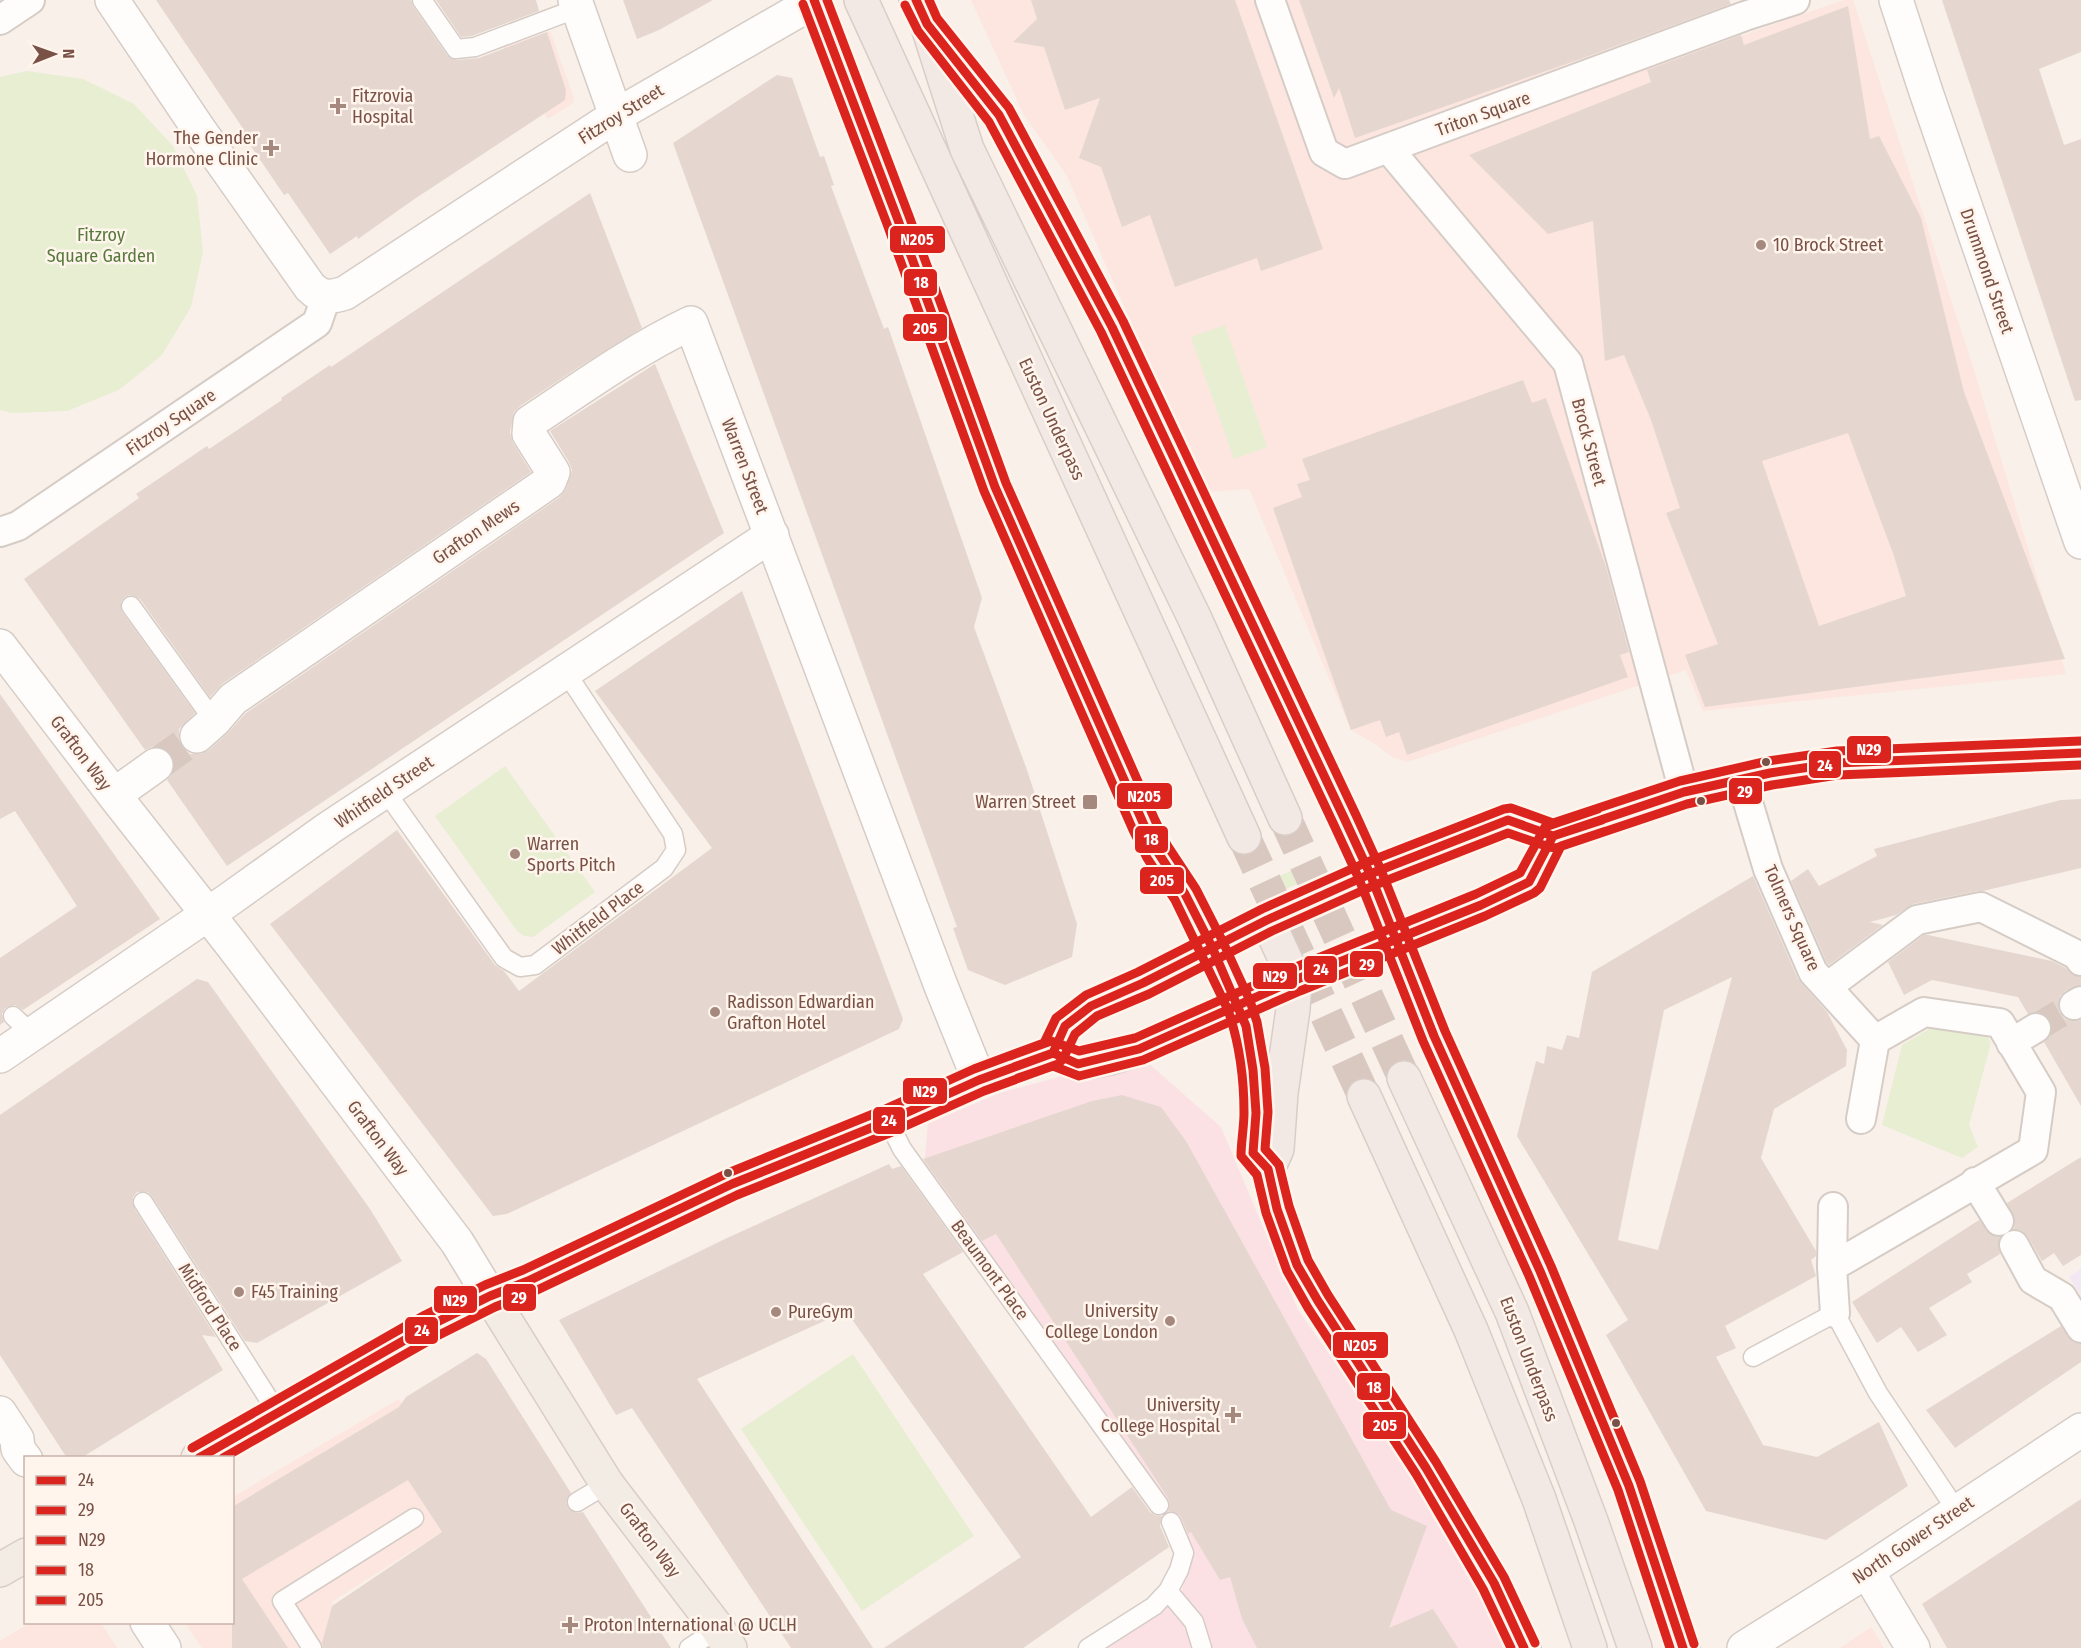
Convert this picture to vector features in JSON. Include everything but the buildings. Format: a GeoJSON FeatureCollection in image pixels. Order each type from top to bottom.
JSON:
{"type":"FeatureCollection","features":[{"type":"Feature","properties":{"kind":"highway","name":"Euston Underpass"},"geometry":{"type":"LineString","coordinates":[[861,0],[1244,837]]}},
{"type":"Feature","properties":{"kind":"highway"},"geometry":{"type":"LineString","coordinates":[[815,1],[996,487],[1144,825],[1157,851],[1185,894],[1239,1006],[1246,1026],[1253,1070],[1256,1113],[1254,1153],[1268,1169],[1277,1209],[1297,1265],[1455,1516],[1494,1583],[1524,1648]]}},
{"type":"Feature","properties":{"kind":"highway"},"geometry":{"type":"LineString","coordinates":[[922,12],[967,149],[1195,619],[1285,818]]}},
{"type":"Feature","properties":{"kind":"highway"},"geometry":{"type":"LineString","coordinates":[[922,12],[999,115],[1112,327],[1370,874],[1394,940],[1434,1036],[1540,1271],[1629,1486],[1683,1648]]}},
{"type":"Feature","properties":{"kind":"highway"},"geometry":{"type":"LineString","coordinates":[[1212,946],[1370,874],[1508,820],[1553,837],[1684,792],[1837,762],[2081,753]]}},
{"type":"Feature","properties":{"kind":"highway"},"geometry":{"type":"LineString","coordinates":[[1239,1006],[1295,980],[1480,905],[1529,882],[1553,837]]}},
{"type":"Feature","properties":{"kind":"highway"},"geometry":{"type":"LineString","coordinates":[[1267,920],[1295,980],[1281,1093],[1277,1149],[1268,1169]]}},
{"type":"Feature","properties":{"kind":"highway","name":"Euston Underpass"},"geometry":{"type":"LineString","coordinates":[[1404,1078],[1512,1312],[1591,1521],[1635,1648]]}},
{"type":"Feature","properties":{"kind":"highway"},"geometry":{"type":"LineString","coordinates":[[1364,1096],[1475,1340],[1539,1499],[1590,1648]]}},
{"type":"Feature","properties":{"kind":"main road"},"geometry":{"type":"LineString","coordinates":[[1053,1053],[1065,1026],[1091,1006],[1143,983],[1212,946]]}},
{"type":"Feature","properties":{"kind":"main road"},"geometry":{"type":"LineString","coordinates":[[201,1456],[431,1325],[732,1184],[888,1121],[979,1080],[1053,1053],[1078,1064],[1110,1058],[1157,1042],[1239,1006]]}},
{"type":"Feature","properties":{"kind":"main road","name":"Grafton Way"},"geometry":{"type":"LineString","coordinates":[[490,1296],[608,1484],[724,1638]]}},
{"type":"Feature","properties":{"kind":"main road"},"geometry":{"type":"LineString","coordinates":[[0,1570],[24,1556]]}},
{"type":"Feature","properties":{"kind":"street"},"geometry":{"type":"LineString","coordinates":[[0,20],[30,0]]}},
{"type":"Feature","properties":{"kind":"street"},"geometry":{"type":"LineString","coordinates":[[112,0],[198,128],[310,287],[326,297]]}},
{"type":"Feature","properties":{"kind":"street","name":"Triton Square"},"geometry":{"type":"LineString","coordinates":[[1270,0],[1324,152],[1345,164],[1795,0]]}},
{"type":"Feature","properties":{"kind":"street","name":"Drummond Street"},"geometry":{"type":"LineString","coordinates":[[1896,0],[2081,542]]}},
{"type":"Feature","properties":{"kind":"street","name":"Fitzroy Street"},"geometry":{"type":"LineString","coordinates":[[326,297],[345,293],[617,115],[815,1]]}},
{"type":"Feature","properties":{"kind":"street"},"geometry":{"type":"LineString","coordinates":[[577,4],[630,155]]}},
{"type":"Feature","properties":{"kind":"street","name":"Brock Street"},"geometry":{"type":"LineString","coordinates":[[1388,148],[1568,363],[1684,792]]}},
{"type":"Feature","properties":{"kind":"street","name":"Fitzroy Square"},"geometry":{"type":"LineString","coordinates":[[0,532],[18,526],[317,323],[326,297]]}},
{"type":"Feature","properties":{"kind":"street","name":"Warren Street"},"geometry":{"type":"LineString","coordinates":[[691,323],[941,986],[979,1080]]}},
{"type":"Feature","properties":{"kind":"street","name":"Grafton Mews"},"geometry":{"type":"LineString","coordinates":[[206,729],[233,699],[549,482],[553,472],[529,434],[530,422],[631,356],[691,323]]}},
{"type":"Feature","properties":{"kind":"street","name":"Whitfield Street"},"geometry":{"type":"LineString","coordinates":[[0,1056],[22,1025],[208,914],[329,828],[771,535]]}},
{"type":"Feature","properties":{"kind":"street","name":"Grafton Way"},"geometry":{"type":"LineString","coordinates":[[0,646],[208,914],[457,1242],[490,1296]]}},
{"type":"Feature","properties":{"kind":"street"},"geometry":{"type":"LineString","coordinates":[[114,795],[156,765]]}},
{"type":"Feature","properties":{"kind":"street","name":"Tolmers Square"},"geometry":{"type":"LineString","coordinates":[[1741,779],[1768,869],[1813,972],[1875,1040]]}},
{"type":"Feature","properties":{"kind":"street"},"geometry":{"type":"LineString","coordinates":[[1827,987],[1917,920],[1981,907],[2077,955],[2081,961]]}},
{"type":"Feature","properties":{"kind":"street"},"geometry":{"type":"LineString","coordinates":[[1832,1267],[2032,1150],[2041,1092],[2000,1023],[1924,1012],[1875,1040],[1861,1119]]}},
{"type":"Feature","properties":{"kind":"street"},"geometry":{"type":"LineString","coordinates":[[2011,1043],[2036,1028]]}},
{"type":"Feature","properties":{"kind":"street"},"geometry":{"type":"LineString","coordinates":[[1975,1182],[2033,1280],[2062,1297],[2081,1328]]}},
{"type":"Feature","properties":{"kind":"street"},"geometry":{"type":"LineString","coordinates":[[1833,1207],[1832,1267],[1835,1313]]}},
{"type":"Feature","properties":{"kind":"street"},"geometry":{"type":"LineString","coordinates":[[0,1413],[24,1457]]}},
{"type":"Feature","properties":{"kind":"street","name":"North Gower Street"},"geometry":{"type":"LineString","coordinates":[[1744,1648],[1867,1571],[2081,1430]]}},
{"type":"Feature","properties":{"kind":"street"},"geometry":{"type":"LineString","coordinates":[[1867,1571],[1913,1648]]}},
{"type":"Feature","properties":{"kind":"street"},"geometry":{"type":"LineString","coordinates":[[148,1624],[164,1648]]}},
{"type":"Feature","properties":{"kind":"lane"},"geometry":{"type":"LineString","coordinates":[[422,0],[456,49],[475,47],[577,4]]}},
{"type":"Feature","properties":{"kind":"lane"},"geometry":{"type":"LineString","coordinates":[[131,606],[206,729]]}},
{"type":"Feature","properties":{"kind":"lane","name":"Whitfield Place"},"geometry":{"type":"LineString","coordinates":[[386,792],[504,958],[520,967],[535,965],[664,868],[676,850],[673,834],[565,671]]}},
{"type":"Feature","properties":{"kind":"lane","name":"Beaumont Place"},"geometry":{"type":"LineString","coordinates":[[888,1121],[902,1149],[1159,1505]]}},
{"type":"Feature","properties":{"kind":"lane","name":"Midford Place"},"geometry":{"type":"LineString","coordinates":[[143,1202],[277,1412]]}},
{"type":"Feature","properties":{"kind":"lane"},"geometry":{"type":"LineString","coordinates":[[1753,1357],[1835,1313],[1878,1393],[1957,1511]]}},
{"type":"Feature","properties":{"kind":"lane"},"geometry":{"type":"LineString","coordinates":[[577,1502],[608,1484]]}},
{"type":"Feature","properties":{"kind":"lane"},"geometry":{"type":"LineString","coordinates":[[312,1648],[282,1601],[414,1518]]}},
{"type":"Feature","properties":{"kind":"lane"},"geometry":{"type":"LineString","coordinates":[[1088,1648],[1154,1606],[1168,1591],[1184,1554],[1171,1522]]}},
{"type":"Feature","properties":{"kind":"lane"},"geometry":{"type":"LineString","coordinates":[[1168,1591],[1194,1622],[1202,1648]]}},
{"type":"Feature","properties":{"kind":"lane"},"geometry":{"type":"LineString","coordinates":[[689,1648],[724,1638]]}},
{"type":"Feature","properties":{"kind":"shaded area"},"geometry":{"type":"Polygon","coordinates":[[[971,0],[1729,0],[1738,37],[1844,0],[1853,0],[1974,370],[2066,674],[1703,711],[1686,670],[1407,762],[1392,757],[1351,730],[1249,489],[1205,492],[1067,176],[1024,115],[971,0]]]}},
{"type":"Feature","properties":{"kind":"shaded area"},"geometry":{"type":"Polygon","coordinates":[[[550,31],[574,98],[573,103],[548,119],[503,47],[550,31]]]}},
{"type":"Feature","properties":{"kind":"shaded area","name":"University College Hospital"},"geometry":{"type":"Polygon","coordinates":[[[1139,1055],[1221,1127],[1298,1310],[1447,1520],[1507,1648],[1102,1648],[1181,1596],[1189,1553],[924,1168],[928,1123],[1000,1093],[1139,1055]]]}},
{"type":"Feature","properties":{"kind":"shaded area"},"geometry":{"type":"Polygon","coordinates":[[[2081,1269],[2081,1295],[2069,1277],[2081,1269]]]}},
{"type":"Feature","properties":{"kind":"shaded area"},"geometry":{"type":"Polygon","coordinates":[[[399,1399],[473,1512],[333,1601],[323,1641],[327,1648],[202,1648],[186,1624],[234,1624],[234,1496],[399,1399]]]}},
{"type":"Feature","properties":{"kind":"shaded area"},"geometry":{"type":"Polygon","coordinates":[[[28,1624],[102,1624],[117,1648],[0,1648],[0,1641],[28,1624]]]}},
{"type":"Feature","properties":{"kind":"shaded area"},"geometry":{"type":"Polygon","coordinates":[[[1871,1627],[1884,1648],[1840,1648],[1871,1627]]]}},
{"type":"Feature","properties":{"kind":"green space","name":"Fitzroy Square Garden"},"geometry":{"type":"Polygon","coordinates":[[[27,71],[83,79],[134,104],[173,146],[197,196],[203,252],[191,307],[162,355],[119,390],[67,411],[11,413],[0,410],[0,77],[27,71]]]}},
{"type":"Feature","properties":{"kind":"green space"},"geometry":{"type":"Polygon","coordinates":[[[1225,325],[1267,447],[1234,459],[1191,337],[1225,325]]]}},
{"type":"Feature","properties":{"kind":"green space","name":"Warren Sports Pitch"},"geometry":{"type":"Polygon","coordinates":[[[505,766],[595,892],[533,937],[524,936],[517,931],[435,816],[505,766]]]}},
{"type":"Feature","properties":{"kind":"green space"},"geometry":{"type":"Polygon","coordinates":[[[1309,863],[1316,876],[1258,901],[1252,888],[1309,863]]]}},
{"type":"Feature","properties":{"kind":"green space"},"geometry":{"type":"Polygon","coordinates":[[[1936,1025],[1985,1033],[1991,1043],[1969,1125],[1978,1147],[1962,1158],[1882,1125],[1902,1045],[1936,1025]]]}},
{"type":"Feature","properties":{"kind":"green space"},"geometry":{"type":"Polygon","coordinates":[[[853,1354],[974,1536],[862,1611],[741,1429],[853,1354]]]}},
{"type":"Feature","properties":{"kind":"tunnel"},"geometry":{"type":"LineString","coordinates":[[156,765],[197,736]]}},
{"type":"Feature","properties":{"kind":"tunnel"},"geometry":{"type":"LineString","coordinates":[[1285,818],[1404,1078]]}},
{"type":"Feature","properties":{"kind":"tunnel"},"geometry":{"type":"LineString","coordinates":[[1244,837],[1364,1096]]}},
{"type":"Feature","properties":{"kind":"tunnel"},"geometry":{"type":"LineString","coordinates":[[2036,1028],[2074,1005]]}},
{"type":"Feature","properties":{"kind":"transit line","name":"18"},"geometry":{"type":"LineString","coordinates":[[814,0],[898,220],[995,487],[1144,825],[1157,851],[1185,894],[1212,947],[1246,1026],[1253,1070],[1256,1113],[1253,1153],[1268,1169],[1277,1209],[1297,1265],[1426,1468],[1494,1583],[1524,1648]]}},
{"type":"Feature","properties":{"kind":"transit line","name":"N205"},"geometry":{"type":"LineString","coordinates":[[827,0],[909,216],[1006,483],[1155,820],[1167,845],[1196,889],[1250,1001],[1257,1022],[1265,1068],[1268,1112],[1265,1149],[1279,1165],[1289,1206],[1308,1260],[1328,1295],[1436,1462],[1504,1577],[1535,1643]]}},
{"type":"Feature","properties":{"kind":"transit line","name":"18"},"geometry":{"type":"LineString","coordinates":[[916,0],[927,24],[999,115],[1112,327],[1345,820],[1370,874],[1434,1036],[1540,1271],[1629,1486],[1683,1648]]}},
{"type":"Feature","properties":{"kind":"transit line","name":"N205"},"geometry":{"type":"LineString","coordinates":[[929,0],[937,18],[1009,108],[1123,321],[1356,815],[1381,870],[1445,1031],[1551,1266],[1640,1481],[1694,1644]]}},
{"type":"Feature","properties":{"kind":"transit line","name":"205"},"geometry":{"type":"LineString","coordinates":[[803,4],[887,224],[984,491],[1133,830],[1147,858],[1175,900],[1228,1010],[1238,1048],[1243,1087],[1244,1118],[1241,1156],[1257,1175],[1266,1213],[1287,1271],[1308,1308],[1416,1474],[1483,1589],[1511,1648]]}},
{"type":"Feature","properties":{"kind":"transit line","name":"205"},"geometry":{"type":"LineString","coordinates":[[905,5],[918,31],[989,122],[1101,332],[1334,825],[1359,879],[1423,1041],[1529,1276],[1618,1490],[1670,1648]]}},
{"type":"Feature","properties":{"kind":"transit line","name":"N29"},"geometry":{"type":"LineString","coordinates":[[192,1448],[425,1315],[485,1285],[523,1270],[728,1173],[883,1110],[974,1069],[1044,1043],[1056,1018],[1086,995],[1138,972],[1262,909],[1365,863],[1504,809],[1511,808],[1553,823],[1680,781],[1768,761],[1837,751],[2081,741]]}},
{"type":"Feature","properties":{"kind":"transit line","name":"24"},"geometry":{"type":"LineString","coordinates":[[202,1456],[431,1325],[490,1296],[528,1281],[732,1184],[888,1121],[979,1080],[1053,1053],[1065,1026],[1091,1006],[1143,983],[1267,920],[1370,874],[1508,820],[1553,836],[1684,792],[1770,773],[1837,763],[2081,753]]}},
{"type":"Feature","properties":{"kind":"transit line","name":"29"},"geometry":{"type":"LineString","coordinates":[[227,1456],[437,1336],[495,1307],[533,1292],[737,1195],[892,1132],[984,1091],[1058,1064],[1063,1059],[1075,1034],[1097,1016],[1149,994],[1272,931],[1375,885],[1508,833],[1556,848],[1687,804],[1772,785],[1838,775],[2081,765]]}},
{"type":"Feature","properties":{"kind":"transit line","name":"N29"},"geometry":{"type":"LineString","coordinates":[[1010,1056],[1051,1041],[1079,1051],[1135,1038],[1291,969],[1476,894],[1520,873],[1545,827],[1598,809]]}},
{"type":"Feature","properties":{"kind":"transit line","name":"24"},"geometry":{"type":"LineString","coordinates":[[1014,1067],[1053,1053],[1078,1064],[1139,1049],[1295,980],[1481,905],[1529,882],[1553,836],[1602,820]]}},
{"type":"Feature","properties":{"kind":"transit line","name":"29"},"geometry":{"type":"LineString","coordinates":[[1018,1078],[1053,1066],[1079,1076],[1143,1060],[1300,991],[1485,916],[1534,893],[1540,888],[1561,846],[1606,831]]}},
{"type":"Feature","properties":{"kind":"place","name":"Fitzrovia Hospital"},"geometry":{"type":"Point","coordinates":[338,106]}},
{"type":"Feature","properties":{"kind":"place","name":"The Gender Hormone Clinic"},"geometry":{"type":"Point","coordinates":[271,148]}},
{"type":"Feature","properties":{"kind":"place","name":"10 Brock Street"},"geometry":{"type":"Point","coordinates":[1761,245]}},
{"type":"Feature","properties":{"kind":"place","name":"Warren Street"},"geometry":{"type":"Point","coordinates":[1090,802]}},
{"type":"Feature","properties":{"kind":"place","name":"Warren Sports Pitch"},"geometry":{"type":"Point","coordinates":[515,854]}},
{"type":"Feature","properties":{"kind":"place","name":"Radisson Edwardian Grafton Hotel"},"geometry":{"type":"Point","coordinates":[715,1012]}},
{"type":"Feature","properties":{"kind":"place","name":"F45 Training"},"geometry":{"type":"Point","coordinates":[239,1292]}},
{"type":"Feature","properties":{"kind":"place","name":"PureGym"},"geometry":{"type":"Point","coordinates":[776,1312]}},
{"type":"Feature","properties":{"kind":"place","name":"University College London"},"geometry":{"type":"Point","coordinates":[1170,1321]}},
{"type":"Feature","properties":{"kind":"place","name":"University College Hospital"},"geometry":{"type":"Point","coordinates":[1233,1415]}},
{"type":"Feature","properties":{"kind":"place","name":"Proton International @ UCLH"},"geometry":{"type":"Point","coordinates":[570,1625]}}]}
